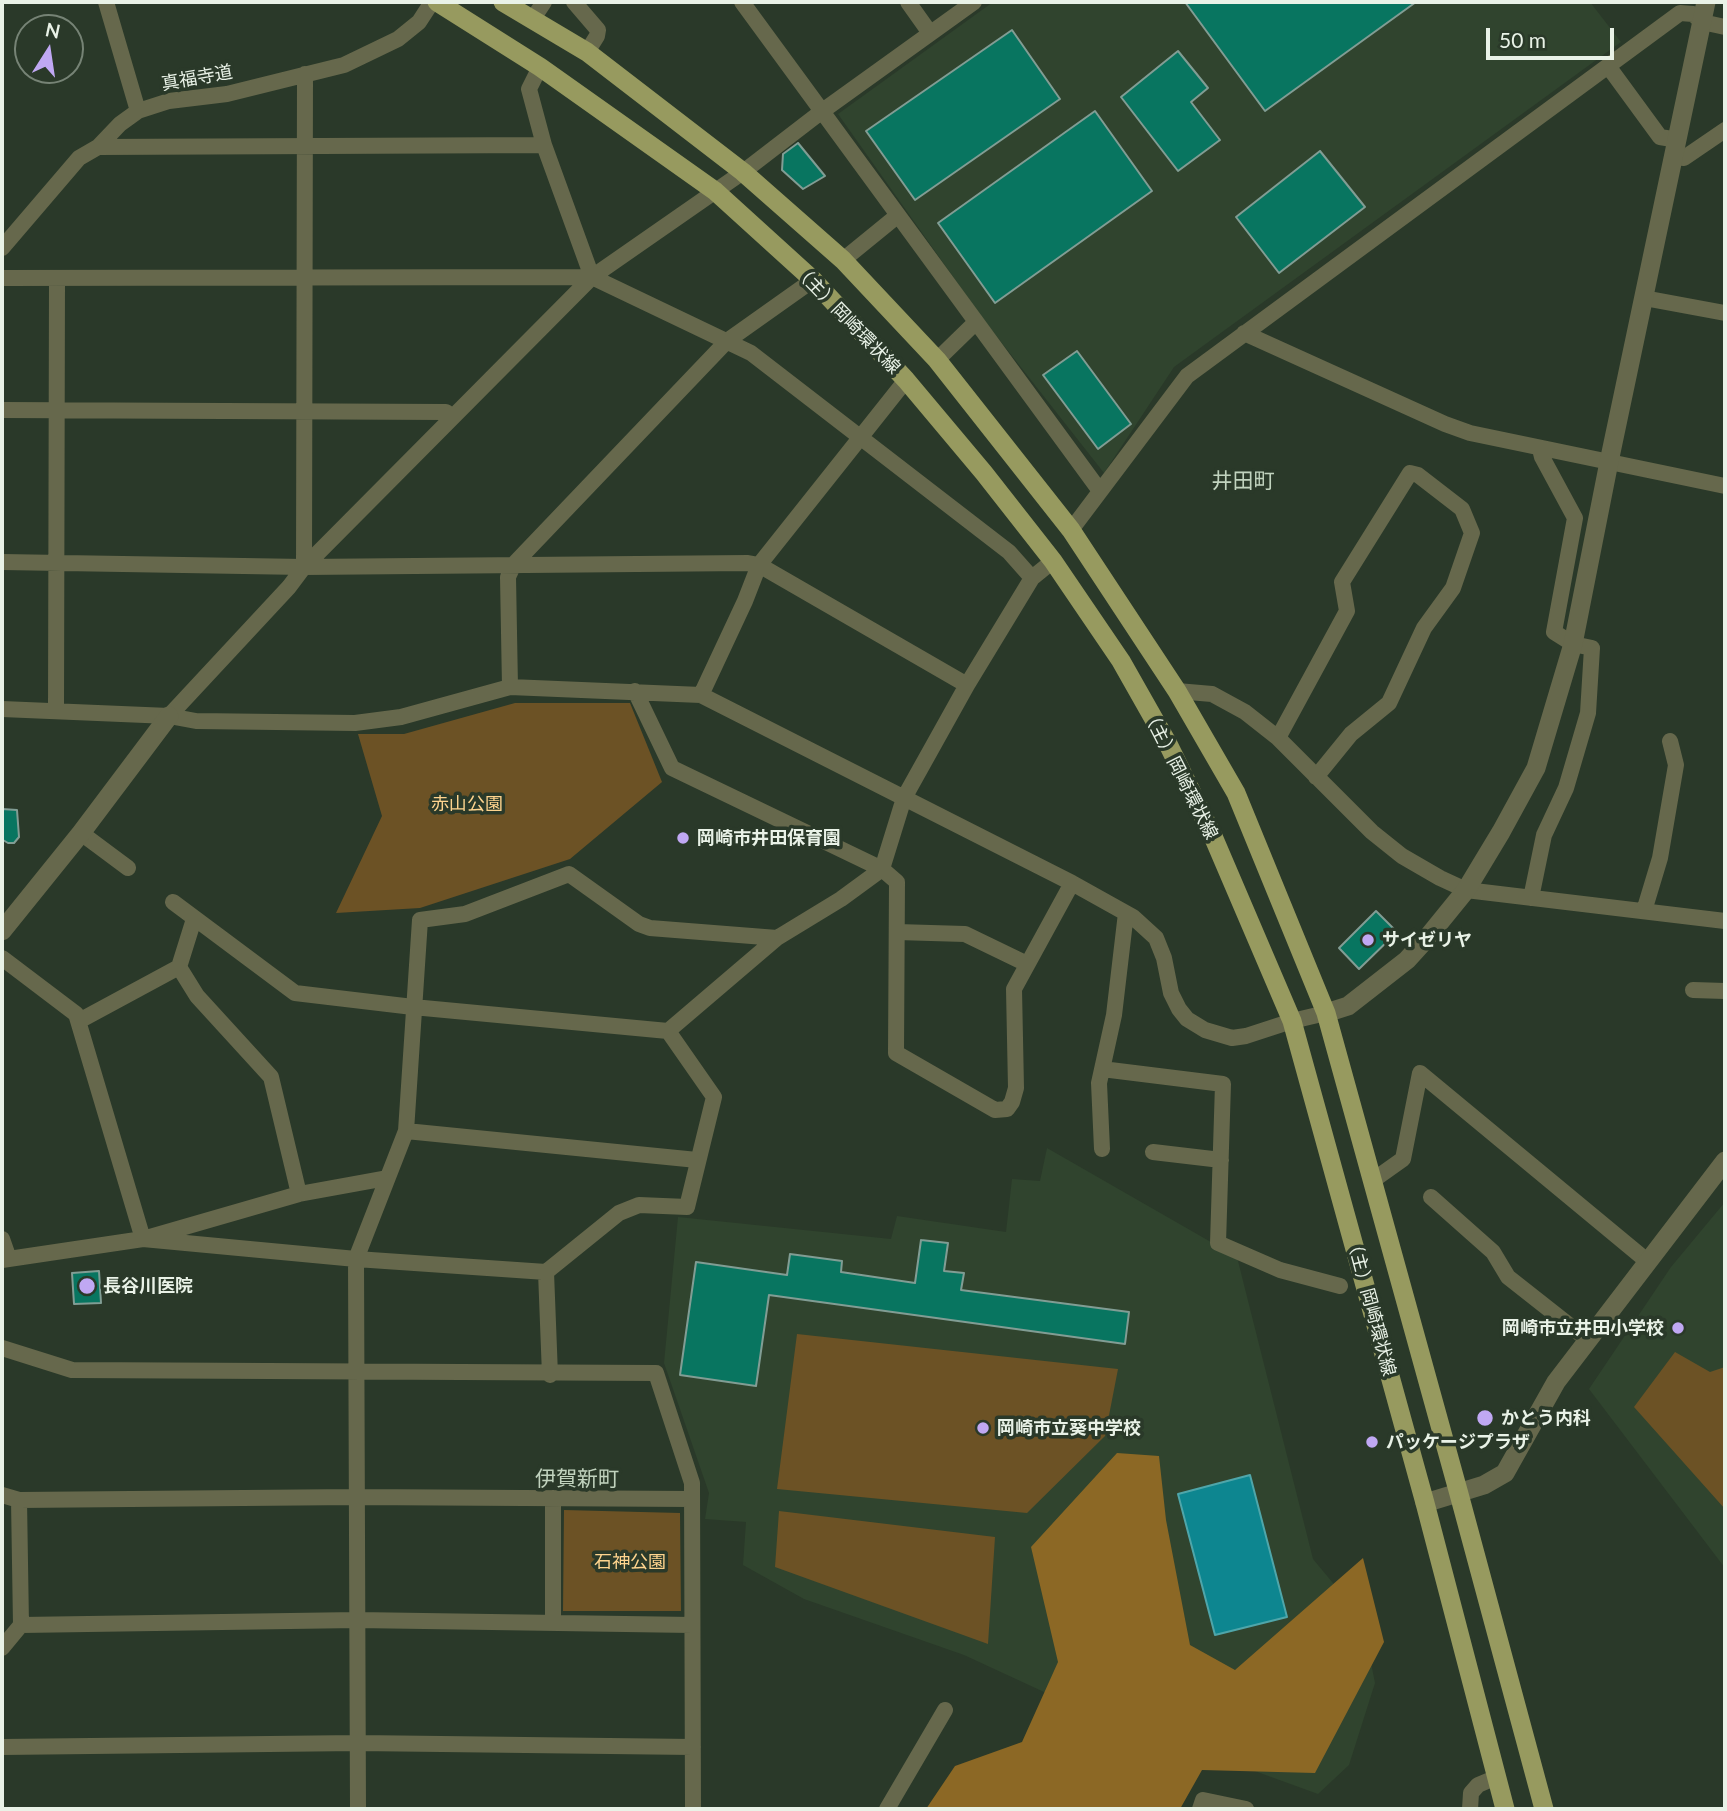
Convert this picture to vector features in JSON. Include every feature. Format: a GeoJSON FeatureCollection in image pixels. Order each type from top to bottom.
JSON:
{"type":"FeatureCollection","features":[{"type":"Feature","properties":{"kind":"main road","name":"（主）岡崎環状線"},"geometry":{"type":"LineString","coordinates":[[435,2],[540,66],[715,191],[813,280],[906,380],[1052,561],[1121,661],[1168,744],[1212,834],[1292,1021],[1425,1503],[1505,1809]]}},
{"type":"Feature","properties":{"kind":"main road","name":"（主）岡崎環状線"},"geometry":{"type":"LineString","coordinates":[[503,2],[587,51],[743,172],[843,260],[937,360],[1071,530],[1177,691],[1236,793],[1325,1013],[1544,1809]]}},
{"type":"Feature","properties":{"kind":"street"},"geometry":{"type":"LineString","coordinates":[[106,2],[138,111]]}},
{"type":"Feature","properties":{"kind":"street","name":"真福寺道"},"geometry":{"type":"LineString","coordinates":[[2,248],[79,158],[98,147],[120,124],[138,111],[169,101],[227,94],[344,65],[398,39],[419,22],[435,2]]}},
{"type":"Feature","properties":{"kind":"street"},"geometry":{"type":"LineString","coordinates":[[533,20],[544,2]]}},
{"type":"Feature","properties":{"kind":"street"},"geometry":{"type":"LineString","coordinates":[[574,2],[598,30],[587,51]]}},
{"type":"Feature","properties":{"kind":"street"},"geometry":{"type":"LineString","coordinates":[[742,2],[1100,491]]}},
{"type":"Feature","properties":{"kind":"street"},"geometry":{"type":"LineString","coordinates":[[908,2],[930,33]]}},
{"type":"Feature","properties":{"kind":"street"},"geometry":{"type":"LineString","coordinates":[[2,931],[81,833],[169,716],[289,587],[303,567],[592,277],[743,172],[974,2]]}},
{"type":"Feature","properties":{"kind":"street"},"geometry":{"type":"LineString","coordinates":[[2,709],[169,716],[196,721],[355,723],[401,717],[510,687],[701,695],[1126,913],[1156,938],[1164,958],[1169,985],[1179,1009],[1205,1030],[1232,1038],[1348,1006],[1407,960],[1466,890],[1502,832],[1536,768],[1573,645],[1706,2]]}},
{"type":"Feature","properties":{"kind":"street"},"geometry":{"type":"LineString","coordinates":[[1071,530],[1187,376],[1680,13],[1693,14],[1702,22],[1725,27]]}},
{"type":"Feature","properties":{"kind":"street"},"geometry":{"type":"LineString","coordinates":[[540,66],[529,89],[544,145],[592,277]]}},
{"type":"Feature","properties":{"kind":"street"},"geometry":{"type":"LineString","coordinates":[[1608,66],[1660,137],[1676,148],[1684,158],[1723,137]]}},
{"type":"Feature","properties":{"kind":"street"},"geometry":{"type":"LineString","coordinates":[[303,567],[305,74]]}},
{"type":"Feature","properties":{"kind":"street"},"geometry":{"type":"LineString","coordinates":[[98,147],[544,145]]}},
{"type":"Feature","properties":{"kind":"street"},"geometry":{"type":"LineString","coordinates":[[843,260],[897,216]]}},
{"type":"Feature","properties":{"kind":"street"},"geometry":{"type":"LineString","coordinates":[[2,278],[592,277],[751,353],[1009,552],[1031,578]]}},
{"type":"Feature","properties":{"kind":"street"},"geometry":{"type":"LineString","coordinates":[[56,711],[57,280]]}},
{"type":"Feature","properties":{"kind":"street"},"geometry":{"type":"LineString","coordinates":[[510,687],[508,577],[514,564],[727,341],[813,280]]}},
{"type":"Feature","properties":{"kind":"street"},"geometry":{"type":"LineString","coordinates":[[1644,298],[1725,313]]}},
{"type":"Feature","properties":{"kind":"street"},"geometry":{"type":"LineString","coordinates":[[937,360],[976,323]]}},
{"type":"Feature","properties":{"kind":"street"},"geometry":{"type":"LineString","coordinates":[[1244,333],[1470,433],[1725,486]]}},
{"type":"Feature","properties":{"kind":"street"},"geometry":{"type":"LineString","coordinates":[[701,695],[759,565],[906,380]]}},
{"type":"Feature","properties":{"kind":"street"},"geometry":{"type":"LineString","coordinates":[[2,410],[446,412],[453,417]]}},
{"type":"Feature","properties":{"kind":"street"},"geometry":{"type":"LineString","coordinates":[[1531,898],[1544,835],[1566,788],[1588,713],[1592,648],[1573,645],[1554,632],[1575,518],[1540,449]]}},
{"type":"Feature","properties":{"kind":"street"},"geometry":{"type":"LineString","coordinates":[[1278,738],[1347,611],[1342,582],[1410,472],[1418,475],[1462,509],[1472,533],[1453,588],[1424,628],[1389,703],[1351,734],[1316,777]]}},
{"type":"Feature","properties":{"kind":"street"},"geometry":{"type":"LineString","coordinates":[[173,902],[295,993],[668,1031],[777,939],[841,900],[882,869],[904,798],[1031,578],[1052,561]]}},
{"type":"Feature","properties":{"kind":"street"},"geometry":{"type":"LineString","coordinates":[[2,562],[303,567],[748,563],[759,565],[967,685]]}},
{"type":"Feature","properties":{"kind":"street"},"geometry":{"type":"LineString","coordinates":[[635,691],[672,768],[882,869],[897,882],[896,1053],[995,1110],[1007,1109],[1016,1088],[1014,989],[1072,883]]}},
{"type":"Feature","properties":{"kind":"street"},"geometry":{"type":"LineString","coordinates":[[1177,691],[1212,694],[1245,712],[1278,738],[1372,832],[1402,856],[1466,890],[1725,921]]}},
{"type":"Feature","properties":{"kind":"street"},"geometry":{"type":"LineString","coordinates":[[1644,911],[1660,858],[1676,765],[1670,741]]}},
{"type":"Feature","properties":{"kind":"street"},"geometry":{"type":"LineString","coordinates":[[81,833],[128,868]]}},
{"type":"Feature","properties":{"kind":"street"},"geometry":{"type":"LineString","coordinates":[[358,1809],[356,1259],[405,1131],[420,920],[465,914],[569,874],[639,924],[650,928],[777,939]]}},
{"type":"Feature","properties":{"kind":"street"},"geometry":{"type":"LineString","coordinates":[[1102,1149],[1099,1083],[1114,1015],[1126,913]]}},
{"type":"Feature","properties":{"kind":"street"},"geometry":{"type":"LineString","coordinates":[[79,1021],[179,967],[194,919]]}},
{"type":"Feature","properties":{"kind":"street"},"geometry":{"type":"LineString","coordinates":[[897,932],[965,934],[1027,964]]}},
{"type":"Feature","properties":{"kind":"street"},"geometry":{"type":"LineString","coordinates":[[2,958],[76,1014],[143,1238]]}},
{"type":"Feature","properties":{"kind":"street"},"geometry":{"type":"LineString","coordinates":[[179,967],[197,996],[271,1077],[299,1194]]}},
{"type":"Feature","properties":{"kind":"street"},"geometry":{"type":"LineString","coordinates":[[1693,990],[1725,991]]}},
{"type":"Feature","properties":{"kind":"street"},"geometry":{"type":"LineString","coordinates":[[143,1238],[356,1259],[546,1272],[619,1213],[639,1205],[687,1206],[714,1097],[668,1031]]}},
{"type":"Feature","properties":{"kind":"street"},"geometry":{"type":"LineString","coordinates":[[1102,1069],[1223,1084],[1218,1243],[1280,1270],[1340,1286]]}},
{"type":"Feature","properties":{"kind":"street"},"geometry":{"type":"LineString","coordinates":[[1372,1181],[1403,1159],[1420,1073],[1647,1261]]}},
{"type":"Feature","properties":{"kind":"street"},"geometry":{"type":"LineString","coordinates":[[405,1131],[697,1160]]}},
{"type":"Feature","properties":{"kind":"street"},"geometry":{"type":"LineString","coordinates":[[1153,1152],[1221,1160]]}},
{"type":"Feature","properties":{"kind":"street"},"geometry":{"type":"LineString","coordinates":[[1425,1503],[1485,1485],[1505,1473],[1556,1382],[1725,1161]]}},
{"type":"Feature","properties":{"kind":"street"},"geometry":{"type":"LineString","coordinates":[[2,1239],[5,1259],[143,1238],[299,1194],[387,1178]]}},
{"type":"Feature","properties":{"kind":"street"},"geometry":{"type":"LineString","coordinates":[[1431,1197],[1493,1252],[1508,1277],[1588,1340]]}},
{"type":"Feature","properties":{"kind":"street"},"geometry":{"type":"LineString","coordinates":[[546,1272],[550,1375]]}},
{"type":"Feature","properties":{"kind":"street"},"geometry":{"type":"LineString","coordinates":[[2,1348],[72,1370],[550,1375],[656,1373],[692,1483],[693,1809]]}},
{"type":"Feature","properties":{"kind":"street"},"geometry":{"type":"LineString","coordinates":[[2,1495],[19,1500],[355,1497],[692,1499]]}},
{"type":"Feature","properties":{"kind":"street"},"geometry":{"type":"LineString","coordinates":[[553,1498],[553,1623]]}},
{"type":"Feature","properties":{"kind":"street"},"geometry":{"type":"LineString","coordinates":[[2,1648],[21,1625],[19,1500]]}},
{"type":"Feature","properties":{"kind":"street"},"geometry":{"type":"LineString","coordinates":[[21,1625],[356,1620],[692,1625]]}},
{"type":"Feature","properties":{"kind":"street"},"geometry":{"type":"LineString","coordinates":[[887,1809],[945,1710]]}},
{"type":"Feature","properties":{"kind":"street"},"geometry":{"type":"LineString","coordinates":[[2,1747],[358,1743],[693,1747]]}},
{"type":"Feature","properties":{"kind":"street"},"geometry":{"type":"LineString","coordinates":[[1470,1809],[1471,1793],[1478,1785],[1497,1777]]}},
{"type":"Feature","properties":{"kind":"street"},"geometry":{"type":"LineString","coordinates":[[1200,1809],[1203,1800],[1246,1809]]}},
{"type":"Feature","properties":{"kind":"shaded area"},"geometry":{"type":"Polygon","coordinates":[[[993,2],[1590,2],[1621,42],[1174,367],[1104,473],[983,319],[838,114],[993,2]]]}},
{"type":"Feature","properties":{"kind":"shaded area","name":"岡崎市立葵中学校"},"geometry":{"type":"Polygon","coordinates":[[[1047,1148],[1237,1257],[1313,1559],[1362,1618],[1375,1683],[1349,1765],[1318,1794],[1070,1704],[964,1655],[804,1599],[743,1565],[746,1522],[705,1519],[709,1493],[664,1363],[678,1217],[891,1239],[897,1216],[1006,1232],[1012,1179],[1040,1181],[1047,1148]]]}},
{"type":"Feature","properties":{"kind":"shaded area","name":"岡崎市立井田小学校"},"geometry":{"type":"Polygon","coordinates":[[[1725,1202],[1725,1568],[1589,1389],[1671,1267],[1725,1202]]]}},
{"type":"Feature","properties":{"kind":"shaded area"},"geometry":{"type":"Polygon","coordinates":[[[1117,1453],[1159,1456],[1166,1520],[1190,1645],[1235,1670],[1363,1558],[1384,1642],[1315,1773],[1202,1770],[1180,1809],[926,1809],[955,1766],[1022,1742],[1058,1662],[1031,1547],[1117,1453]]]}},
{"type":"Feature","properties":{"kind":"green space","name":"赤山公園"},"geometry":{"type":"Polygon","coordinates":[[[515,703],[630,703],[662,782],[570,859],[420,908],[336,913],[382,816],[358,734],[404,734],[515,703]]]}},
{"type":"Feature","properties":{"kind":"green space"},"geometry":{"type":"Polygon","coordinates":[[[797,1334],[1118,1369],[1105,1436],[1027,1513],[777,1489],[797,1334]]]}},
{"type":"Feature","properties":{"kind":"green space"},"geometry":{"type":"Polygon","coordinates":[[[1675,1352],[1710,1372],[1725,1367],[1725,1509],[1634,1407],[1675,1352]]]}},
{"type":"Feature","properties":{"kind":"green space","name":"石神公園"},"geometry":{"type":"Polygon","coordinates":[[[564,1510],[680,1513],[681,1611],[563,1611],[564,1510]]]}},
{"type":"Feature","properties":{"kind":"green space"},"geometry":{"type":"Polygon","coordinates":[[[779,1511],[995,1537],[988,1644],[775,1567],[779,1511]]]}},
{"type":"Feature","properties":{"kind":"water"},"geometry":{"type":"Polygon","coordinates":[[[1250,1475],[1287,1617],[1215,1635],[1178,1494],[1250,1475]]]}},
{"type":"Feature","properties":{"kind":"building"},"geometry":{"type":"Polygon","coordinates":[[[1185,2],[1416,2],[1265,111],[1185,2]]]}},
{"type":"Feature","properties":{"kind":"building"},"geometry":{"type":"Polygon","coordinates":[[[1012,30],[1060,99],[915,200],[866,131],[1012,30]]]}},
{"type":"Feature","properties":{"kind":"building"},"geometry":{"type":"Polygon","coordinates":[[[1178,51],[1208,88],[1191,102],[1220,140],[1178,171],[1121,97],[1178,51]]]}},
{"type":"Feature","properties":{"kind":"building"},"geometry":{"type":"Polygon","coordinates":[[[1095,111],[1152,191],[995,303],[938,223],[1095,111]]]}},
{"type":"Feature","properties":{"kind":"building"},"geometry":{"type":"Polygon","coordinates":[[[798,143],[825,176],[803,189],[782,170],[783,154],[798,143]]]}},
{"type":"Feature","properties":{"kind":"building"},"geometry":{"type":"Polygon","coordinates":[[[1320,151],[1365,207],[1279,273],[1236,217],[1320,151]]]}},
{"type":"Feature","properties":{"kind":"building"},"geometry":{"type":"Polygon","coordinates":[[[1077,351],[1131,424],[1098,449],[1043,375],[1077,351]]]}},
{"type":"Feature","properties":{"kind":"building"},"geometry":{"type":"Polygon","coordinates":[[[2,809],[17,810],[19,837],[14,843],[3,840],[2,809]]]}},
{"type":"Feature","properties":{"kind":"building"},"geometry":{"type":"Polygon","coordinates":[[[1376,911],[1397,932],[1359,969],[1339,948],[1376,911]]]}},
{"type":"Feature","properties":{"kind":"building"},"geometry":{"type":"Polygon","coordinates":[[[921,1240],[948,1243],[944,1271],[964,1273],[961,1290],[1129,1312],[1125,1344],[769,1295],[756,1386],[680,1375],[696,1262],[787,1275],[790,1254],[842,1261],[841,1272],[915,1283],[921,1240]]]}},
{"type":"Feature","properties":{"kind":"building"},"geometry":{"type":"Polygon","coordinates":[[[99,1271],[101,1303],[74,1304],[72,1273],[99,1271]]]}},
{"type":"Feature","properties":{"kind":"place","name":"岡崎市井田保育園"},"geometry":{"type":"Point","coordinates":[683,838]}},
{"type":"Feature","properties":{"kind":"place","name":"サイゼリヤ"},"geometry":{"type":"Point","coordinates":[1368,940]}},
{"type":"Feature","properties":{"kind":"place","name":"長谷川医院"},"geometry":{"type":"Point","coordinates":[87,1286]}},
{"type":"Feature","properties":{"kind":"place","name":"岡崎市立井田小学校"},"geometry":{"type":"Point","coordinates":[1678,1328]}},
{"type":"Feature","properties":{"kind":"place","name":"かとう内科"},"geometry":{"type":"Point","coordinates":[1485,1418]}},
{"type":"Feature","properties":{"kind":"place","name":"岡崎市立葵中学校"},"geometry":{"type":"Point","coordinates":[983,1428]}},
{"type":"Feature","properties":{"kind":"place","name":"パッケージプラザ"},"geometry":{"type":"Point","coordinates":[1372,1442]}},
{"type":"Feature","properties":{"kind":"district","name":"井田町"},"geometry":{"type":"Point","coordinates":[1243,481]}},
{"type":"Feature","properties":{"kind":"district","name":"伊賀新町"},"geometry":{"type":"Point","coordinates":[577,1479]}}]}
